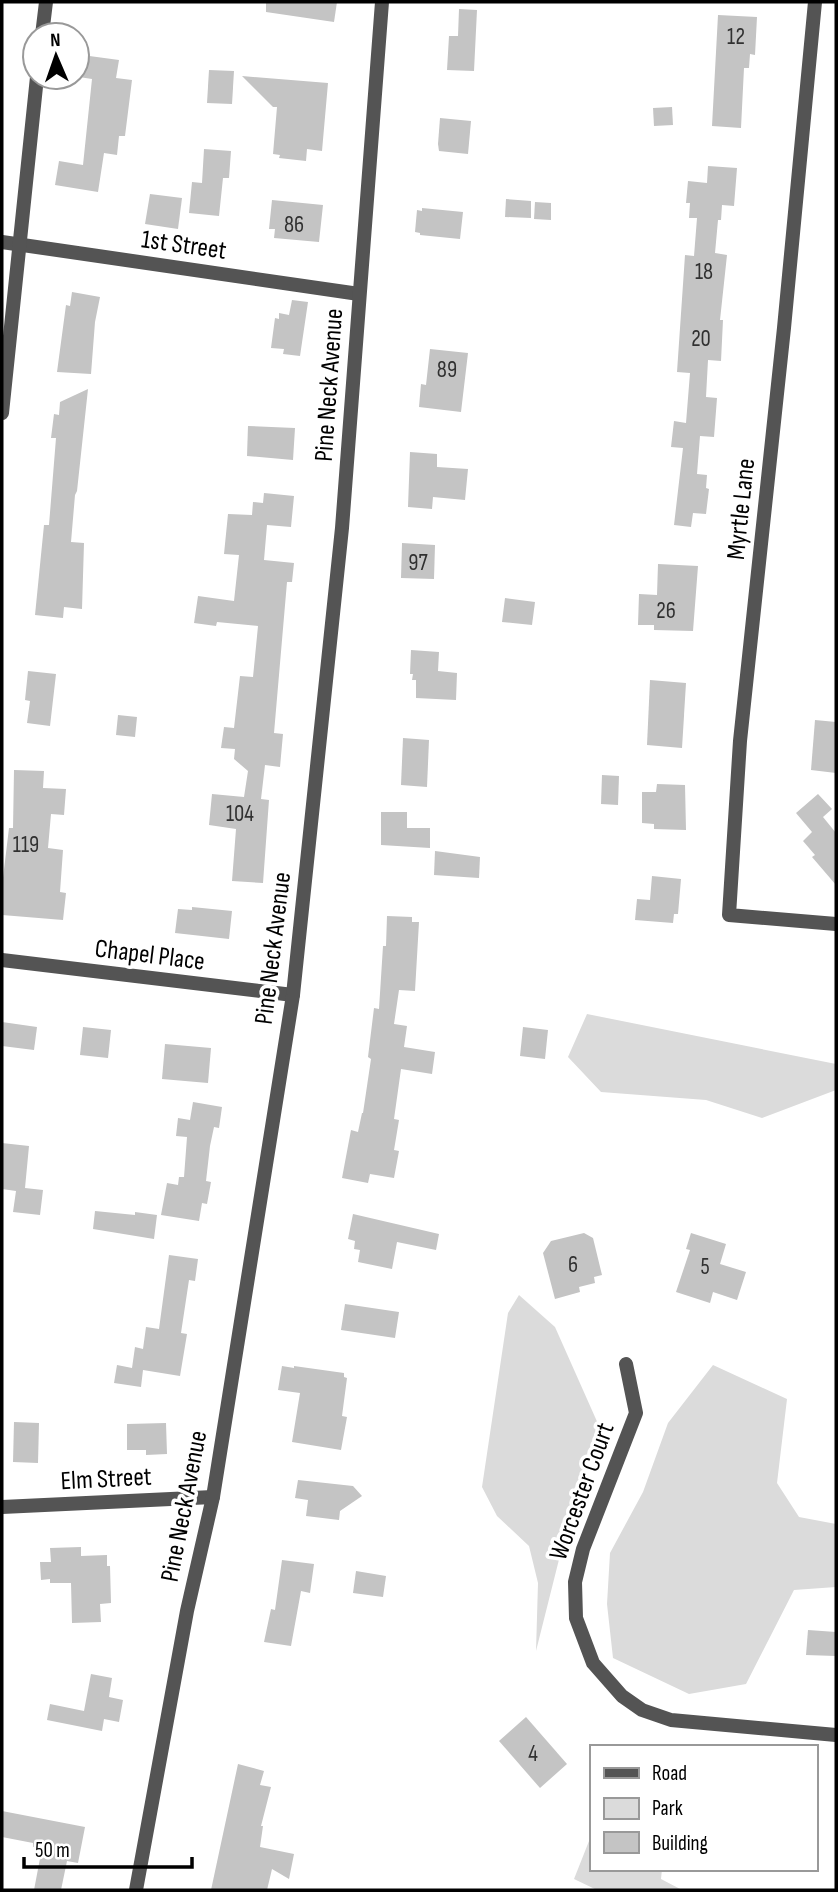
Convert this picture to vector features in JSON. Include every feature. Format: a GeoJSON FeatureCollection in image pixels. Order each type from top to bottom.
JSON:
{"type":"FeatureCollection","features":[{"type":"Feature","properties":{"kind":"street"},"geometry":{"type":"LineString","coordinates":[[44,21],[46,2]]}},
{"type":"Feature","properties":{"kind":"street","name":"Pine Neck Avenue"},"geometry":{"type":"LineString","coordinates":[[136,1890],[187,1611],[213,1497],[293,995],[342,528],[382,2]]}},
{"type":"Feature","properties":{"kind":"street","name":"Myrtle Lane"},"geometry":{"type":"LineString","coordinates":[[815,2],[740,741],[729,915],[836,924]]}},
{"type":"Feature","properties":{"kind":"street"},"geometry":{"type":"LineString","coordinates":[[2,413],[36,91]]}},
{"type":"Feature","properties":{"kind":"street","name":"1st Street"},"geometry":{"type":"LineString","coordinates":[[2,242],[359,294]]}},
{"type":"Feature","properties":{"kind":"street","name":"Chapel Place"},"geometry":{"type":"LineString","coordinates":[[2,960],[293,995]]}},
{"type":"Feature","properties":{"kind":"street","name":"Worcester Court"},"geometry":{"type":"LineString","coordinates":[[626,1364],[636,1413],[583,1549],[575,1582],[576,1618],[593,1663],[622,1696],[642,1710],[671,1720],[836,1735]]}},
{"type":"Feature","properties":{"kind":"street","name":"Elm Street"},"geometry":{"type":"LineString","coordinates":[[2,1507],[213,1497]]}},
{"type":"Feature","properties":{"kind":"green space"},"geometry":{"type":"Polygon","coordinates":[[[587,1014],[836,1064],[836,1090],[762,1118],[706,1100],[601,1092],[568,1057],[587,1014]]]}},
{"type":"Feature","properties":{"kind":"green space"},"geometry":{"type":"Polygon","coordinates":[[[519,1295],[555,1327],[599,1426],[579,1480],[536,1651],[538,1583],[529,1546],[497,1516],[482,1487],[508,1313],[519,1295]]]}},
{"type":"Feature","properties":{"kind":"green space"},"geometry":{"type":"Polygon","coordinates":[[[713,1365],[787,1399],[777,1483],[799,1517],[836,1524],[836,1587],[794,1590],[746,1684],[689,1694],[613,1658],[607,1604],[610,1553],[643,1492],[668,1423],[713,1365]]]}},
{"type":"Feature","properties":{"kind":"green space"},"geometry":{"type":"Polygon","coordinates":[[[590,1839],[590,1871],[662,1871],[661,1879],[682,1890],[597,1890],[574,1879],[590,1839]]]}},
{"type":"Feature","properties":{"kind":"building"},"geometry":{"type":"Polygon","coordinates":[[[266,2],[337,2],[334,22],[266,12],[266,2]]]}},
{"type":"Feature","properties":{"kind":"building"},"geometry":{"type":"Polygon","coordinates":[[[459,9],[477,10],[474,71],[447,70],[449,36],[458,36],[459,9]]]}},
{"type":"Feature","properties":{"kind":"building"},"geometry":{"type":"Polygon","coordinates":[[[718,15],[757,17],[755,55],[750,54],[749,68],[744,68],[741,128],[712,126],[718,15]]]}},
{"type":"Feature","properties":{"kind":"building"},"geometry":{"type":"Polygon","coordinates":[[[91,56],[119,60],[116,78],[132,80],[125,136],[119,136],[117,155],[104,153],[98,192],[55,185],[59,161],[83,165],[92,79],[91,56]]]}},
{"type":"Feature","properties":{"kind":"building"},"geometry":{"type":"Polygon","coordinates":[[[209,70],[234,71],[232,104],[207,103],[209,70]]]}},
{"type":"Feature","properties":{"kind":"building"},"geometry":{"type":"Polygon","coordinates":[[[242,76],[328,83],[322,151],[307,149],[306,161],[279,158],[280,155],[273,154],[277,107],[273,107],[242,76]]]}},
{"type":"Feature","properties":{"kind":"building"},"geometry":{"type":"Polygon","coordinates":[[[672,107],[673,125],[654,126],[653,108],[672,107]]]}},
{"type":"Feature","properties":{"kind":"building"},"geometry":{"type":"Polygon","coordinates":[[[440,118],[471,121],[468,154],[439,151],[440,118]]]}},
{"type":"Feature","properties":{"kind":"building"},"geometry":{"type":"Polygon","coordinates":[[[204,149],[231,151],[229,178],[223,178],[219,216],[189,213],[192,182],[202,183],[204,149]]]}},
{"type":"Feature","properties":{"kind":"building"},"geometry":{"type":"Polygon","coordinates":[[[708,166],[737,168],[734,206],[722,205],[715,253],[727,255],[720,320],[723,320],[721,361],[708,360],[706,397],[717,398],[714,437],[700,436],[697,474],[707,475],[706,488],[709,489],[706,514],[693,513],[691,527],[674,525],[683,448],[671,447],[674,421],[686,423],[690,373],[677,372],[685,255],[694,256],[697,218],[689,218],[690,203],[686,203],[688,181],[707,183],[708,166]]]}},
{"type":"Feature","properties":{"kind":"building"},"geometry":{"type":"Polygon","coordinates":[[[150,194],[182,198],[178,229],[145,224],[150,194]]]}},
{"type":"Feature","properties":{"kind":"building"},"geometry":{"type":"Polygon","coordinates":[[[506,199],[531,201],[531,218],[505,217],[506,199]]]}},
{"type":"Feature","properties":{"kind":"building"},"geometry":{"type":"Polygon","coordinates":[[[272,200],[323,205],[319,242],[274,238],[275,229],[269,229],[272,200]]]}},
{"type":"Feature","properties":{"kind":"building"},"geometry":{"type":"Polygon","coordinates":[[[535,202],[551,203],[551,220],[534,219],[535,202]]]}},
{"type":"Feature","properties":{"kind":"building"},"geometry":{"type":"Polygon","coordinates":[[[422,208],[463,212],[460,239],[420,235],[415,232],[417,210],[422,211],[422,208]]]}},
{"type":"Feature","properties":{"kind":"building"},"geometry":{"type":"Polygon","coordinates":[[[72,292],[100,297],[91,374],[57,372],[66,305],[70,306],[72,292]]]}},
{"type":"Feature","properties":{"kind":"building"},"geometry":{"type":"Polygon","coordinates":[[[292,300],[308,302],[300,356],[283,354],[284,349],[271,348],[275,318],[279,319],[279,313],[289,315],[292,300]]]}},
{"type":"Feature","properties":{"kind":"building"},"geometry":{"type":"Polygon","coordinates":[[[430,349],[468,353],[461,412],[419,407],[421,384],[426,385],[430,349]]]}},
{"type":"Feature","properties":{"kind":"building"},"geometry":{"type":"Polygon","coordinates":[[[88,389],[71,542],[84,543],[82,609],[64,607],[63,618],[35,615],[44,525],[49,525],[56,438],[51,438],[54,414],[59,415],[60,402],[88,389]]]}},
{"type":"Feature","properties":{"kind":"building"},"geometry":{"type":"Polygon","coordinates":[[[248,426],[295,428],[293,460],[247,456],[248,426]]]}},
{"type":"Feature","properties":{"kind":"building"},"geometry":{"type":"Polygon","coordinates":[[[410,452],[437,454],[437,467],[468,469],[465,500],[433,497],[432,509],[408,507],[410,452]]]}},
{"type":"Feature","properties":{"kind":"building"},"geometry":{"type":"Polygon","coordinates":[[[264,493],[294,496],[291,527],[267,525],[264,560],[294,563],[292,582],[287,582],[274,733],[283,734],[280,767],[265,765],[261,799],[269,800],[263,883],[232,881],[236,829],[209,825],[212,794],[244,797],[248,771],[234,759],[235,749],[221,748],[224,727],[234,728],[240,676],[253,677],[258,626],[194,623],[198,596],[234,601],[239,555],[224,554],[228,514],[252,515],[253,502],[263,503],[264,493]]]}},
{"type":"Feature","properties":{"kind":"building"},"geometry":{"type":"Polygon","coordinates":[[[402,543],[435,545],[434,579],[401,578],[402,543]]]}},
{"type":"Feature","properties":{"kind":"building"},"geometry":{"type":"Polygon","coordinates":[[[658,564],[698,566],[693,631],[654,630],[654,625],[638,625],[639,594],[657,595],[658,564]]]}},
{"type":"Feature","properties":{"kind":"building"},"geometry":{"type":"Polygon","coordinates":[[[505,598],[535,602],[532,625],[502,622],[505,598]]]}},
{"type":"Feature","properties":{"kind":"building"},"geometry":{"type":"Polygon","coordinates":[[[411,650],[439,652],[438,671],[457,673],[456,700],[416,698],[416,680],[412,680],[413,674],[410,674],[411,650]]]}},
{"type":"Feature","properties":{"kind":"building"},"geometry":{"type":"Polygon","coordinates":[[[28,671],[56,674],[50,726],[27,723],[30,701],[25,700],[28,671]]]}},
{"type":"Feature","properties":{"kind":"building"},"geometry":{"type":"Polygon","coordinates":[[[650,680],[686,683],[682,748],[647,745],[650,680]]]}},
{"type":"Feature","properties":{"kind":"building"},"geometry":{"type":"Polygon","coordinates":[[[118,715],[137,717],[135,737],[116,735],[118,715]]]}},
{"type":"Feature","properties":{"kind":"building"},"geometry":{"type":"Polygon","coordinates":[[[815,720],[836,722],[836,773],[811,770],[815,720]]]}},
{"type":"Feature","properties":{"kind":"building"},"geometry":{"type":"Polygon","coordinates":[[[403,738],[429,740],[427,787],[401,785],[403,738]]]}},
{"type":"Feature","properties":{"kind":"building"},"geometry":{"type":"Polygon","coordinates":[[[14,770],[44,771],[43,788],[66,789],[64,815],[51,814],[48,848],[63,850],[60,892],[66,893],[63,920],[2,915],[2,886],[9,828],[13,828],[14,770]]]}},
{"type":"Feature","properties":{"kind":"building"},"geometry":{"type":"Polygon","coordinates":[[[602,775],[619,776],[618,805],[601,804],[602,775]]]}},
{"type":"Feature","properties":{"kind":"building"},"geometry":{"type":"Polygon","coordinates":[[[657,784],[685,785],[686,830],[654,829],[654,824],[642,823],[642,792],[656,792],[657,784]]]}},
{"type":"Feature","properties":{"kind":"building"},"geometry":{"type":"Polygon","coordinates":[[[818,794],[832,809],[823,817],[836,833],[836,885],[812,857],[815,855],[803,841],[812,832],[796,813],[818,794]]]}},
{"type":"Feature","properties":{"kind":"building"},"geometry":{"type":"Polygon","coordinates":[[[381,812],[407,812],[407,828],[430,828],[430,848],[381,845],[381,812]]]}},
{"type":"Feature","properties":{"kind":"building"},"geometry":{"type":"Polygon","coordinates":[[[435,851],[480,857],[479,878],[434,875],[435,851]]]}},
{"type":"Feature","properties":{"kind":"building"},"geometry":{"type":"Polygon","coordinates":[[[652,876],[681,879],[678,914],[674,914],[673,923],[635,920],[637,899],[650,900],[652,876]]]}},
{"type":"Feature","properties":{"kind":"building"},"geometry":{"type":"Polygon","coordinates":[[[192,907],[232,911],[229,939],[175,933],[178,909],[192,910],[192,907]]]}},
{"type":"Feature","properties":{"kind":"building"},"geometry":{"type":"Polygon","coordinates":[[[387,916],[412,917],[412,922],[419,922],[415,991],[399,990],[394,1024],[407,1026],[404,1047],[435,1052],[432,1074],[401,1069],[394,1119],[399,1120],[394,1150],[399,1151],[394,1178],[370,1174],[368,1183],[342,1178],[351,1130],[358,1132],[363,1113],[371,1059],[368,1057],[374,1008],[379,1009],[387,916]]]}},
{"type":"Feature","properties":{"kind":"building"},"geometry":{"type":"Polygon","coordinates":[[[2,1022],[37,1027],[34,1050],[2,1046],[2,1022]]]}},
{"type":"Feature","properties":{"kind":"building"},"geometry":{"type":"Polygon","coordinates":[[[83,1027],[111,1030],[108,1058],[80,1055],[83,1027]]]}},
{"type":"Feature","properties":{"kind":"building"},"geometry":{"type":"Polygon","coordinates":[[[523,1027],[548,1030],[545,1059],[520,1056],[523,1027]]]}},
{"type":"Feature","properties":{"kind":"building"},"geometry":{"type":"Polygon","coordinates":[[[165,1044],[211,1048],[208,1083],[162,1079],[165,1044]]]}},
{"type":"Feature","properties":{"kind":"building"},"geometry":{"type":"Polygon","coordinates":[[[193,1102],[222,1107],[219,1128],[214,1127],[210,1146],[206,1181],[211,1182],[207,1204],[202,1203],[199,1221],[161,1215],[167,1183],[178,1185],[179,1177],[184,1177],[187,1137],[176,1136],[178,1118],[190,1120],[193,1102]]]}},
{"type":"Feature","properties":{"kind":"building"},"geometry":{"type":"Polygon","coordinates":[[[2,1143],[29,1146],[25,1188],[43,1190],[40,1215],[13,1212],[16,1191],[2,1189],[2,1143]]]}},
{"type":"Feature","properties":{"kind":"building"},"geometry":{"type":"Polygon","coordinates":[[[95,1211],[157,1215],[154,1239],[93,1229],[95,1211]]]}},
{"type":"Feature","properties":{"kind":"building"},"geometry":{"type":"Polygon","coordinates":[[[353,1214],[439,1234],[436,1250],[397,1242],[392,1269],[358,1262],[360,1250],[354,1249],[355,1241],[348,1239],[353,1214]]]}},
{"type":"Feature","properties":{"kind":"building"},"geometry":{"type":"Polygon","coordinates":[[[584,1233],[593,1238],[602,1275],[594,1277],[595,1283],[579,1287],[580,1292],[555,1299],[543,1253],[551,1241],[584,1233]]]}},
{"type":"Feature","properties":{"kind":"building"},"geometry":{"type":"Polygon","coordinates":[[[691,1233],[726,1244],[720,1264],[746,1272],[737,1300],[713,1292],[710,1303],[676,1292],[690,1250],[686,1249],[691,1233]]]}},
{"type":"Feature","properties":{"kind":"building"},"geometry":{"type":"Polygon","coordinates":[[[169,1255],[198,1259],[195,1281],[189,1280],[181,1333],[187,1334],[180,1376],[143,1370],[141,1387],[114,1383],[117,1365],[132,1368],[135,1347],[143,1349],[146,1327],[159,1329],[169,1255]]]}},
{"type":"Feature","properties":{"kind":"building"},"geometry":{"type":"Polygon","coordinates":[[[345,1304],[399,1312],[395,1338],[341,1330],[345,1304]]]}},
{"type":"Feature","properties":{"kind":"building"},"geometry":{"type":"Polygon","coordinates":[[[282,1366],[344,1373],[347,1378],[342,1416],[347,1417],[341,1450],[292,1442],[300,1393],[278,1390],[282,1366]]]}},
{"type":"Feature","properties":{"kind":"building"},"geometry":{"type":"Polygon","coordinates":[[[14,1422],[39,1423],[38,1463],[13,1462],[14,1422]]]}},
{"type":"Feature","properties":{"kind":"building"},"geometry":{"type":"Polygon","coordinates":[[[166,1423],[167,1454],[146,1455],[146,1450],[127,1450],[127,1424],[166,1423]]]}},
{"type":"Feature","properties":{"kind":"building"},"geometry":{"type":"Polygon","coordinates":[[[298,1480],[353,1486],[362,1496],[340,1511],[339,1520],[306,1516],[308,1500],[295,1498],[298,1480]]]}},
{"type":"Feature","properties":{"kind":"building"},"geometry":{"type":"Polygon","coordinates":[[[81,1547],[81,1556],[107,1555],[107,1566],[110,1566],[111,1603],[100,1604],[101,1622],[72,1623],[71,1583],[41,1580],[40,1562],[51,1562],[50,1548],[81,1547]]]}},
{"type":"Feature","properties":{"kind":"building"},"geometry":{"type":"Polygon","coordinates":[[[282,1560],[314,1564],[310,1593],[301,1591],[291,1646],[264,1642],[271,1609],[275,1610],[282,1560]]]}},
{"type":"Feature","properties":{"kind":"building"},"geometry":{"type":"Polygon","coordinates":[[[356,1571],[386,1576],[383,1597],[353,1593],[356,1571]]]}},
{"type":"Feature","properties":{"kind":"building"},"geometry":{"type":"Polygon","coordinates":[[[808,1630],[836,1632],[836,1656],[806,1655],[808,1630]]]}},
{"type":"Feature","properties":{"kind":"building"},"geometry":{"type":"Polygon","coordinates":[[[91,1674],[112,1678],[109,1697],[123,1700],[119,1722],[104,1719],[102,1731],[47,1720],[50,1704],[84,1711],[91,1674]]]}},
{"type":"Feature","properties":{"kind":"building"},"geometry":{"type":"Polygon","coordinates":[[[526,1717],[567,1764],[540,1788],[499,1741],[526,1717]]]}},
{"type":"Feature","properties":{"kind":"building"},"geometry":{"type":"Polygon","coordinates":[[[238,1764],[264,1771],[260,1785],[271,1787],[261,1826],[260,1847],[294,1854],[289,1879],[272,1869],[267,1890],[211,1890],[238,1764]]]}},
{"type":"Feature","properties":{"kind":"building"},"geometry":{"type":"Polygon","coordinates":[[[2,1811],[85,1827],[78,1863],[67,1861],[61,1890],[34,1890],[42,1848],[33,1847],[33,1843],[2,1837],[2,1811]]]}}]}
